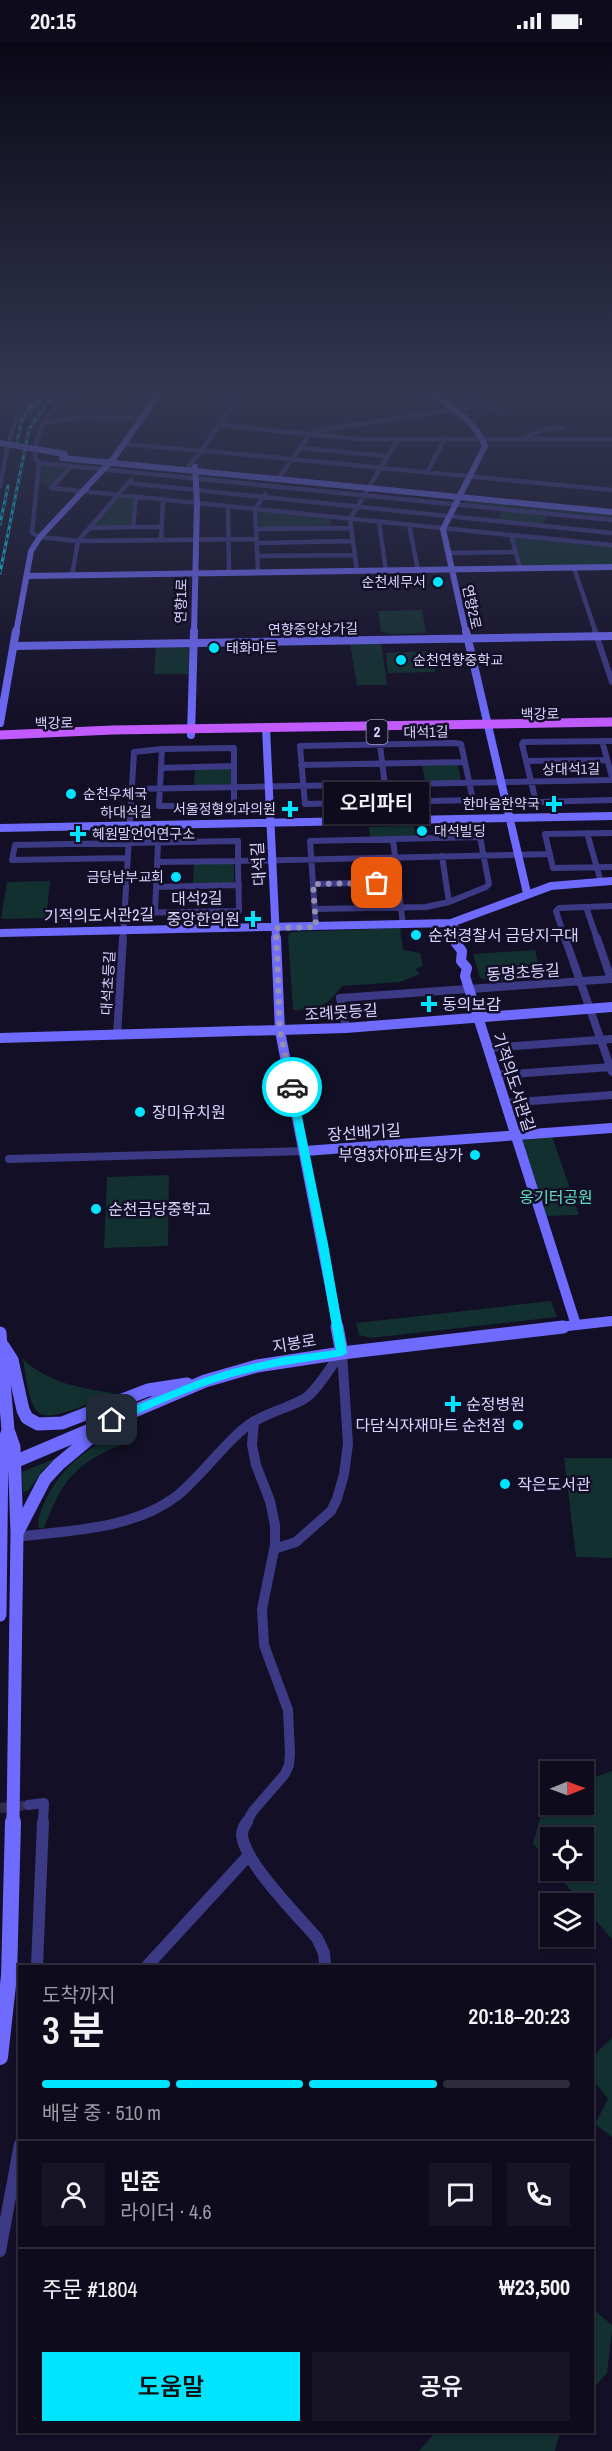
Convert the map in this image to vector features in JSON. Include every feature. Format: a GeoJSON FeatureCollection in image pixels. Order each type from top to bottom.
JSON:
{"type":"FeatureCollection","features":[{"type":"Feature","properties":{"kind":"main road","name":"백강로"},"geometry":{"type":"LineString","coordinates":[[0,735],[27,737],[612,724]]}},
{"type":"Feature","properties":{"kind":"street"},"geometry":{"type":"LineString","coordinates":[[36,503],[32,533],[40,537],[78,541],[195,539],[353,541]]}},
{"type":"Feature","properties":{"kind":"street"},"geometry":{"type":"LineString","coordinates":[[0,723],[31,551],[40,537],[70,503]]}},
{"type":"Feature","properties":{"kind":"street"},"geometry":{"type":"LineString","coordinates":[[72,576],[78,541],[112,503]]}},
{"type":"Feature","properties":{"kind":"street"},"geometry":{"type":"LineString","coordinates":[[133,527],[135,503]]}},
{"type":"Feature","properties":{"kind":"street"},"geometry":{"type":"LineString","coordinates":[[161,540],[163,503]]}},
{"type":"Feature","properties":{"kind":"street","name":"연향1로"},"geometry":{"type":"LineString","coordinates":[[191,732],[197,503]]}},
{"type":"Feature","properties":{"kind":"street"},"geometry":{"type":"LineString","coordinates":[[208,503],[612,545]]}},
{"type":"Feature","properties":{"kind":"street"},"geometry":{"type":"LineString","coordinates":[[258,572],[255,509],[259,503]]}},
{"type":"Feature","properties":{"kind":"street"},"geometry":{"type":"LineString","coordinates":[[323,503],[612,531]]}},
{"type":"Feature","properties":{"kind":"street"},"geometry":{"type":"LineString","coordinates":[[357,571],[350,519],[359,503]]}},
{"type":"Feature","properties":{"kind":"street"},"geometry":{"type":"LineString","coordinates":[[449,503],[612,520]]}},
{"type":"Feature","properties":{"kind":"street"},"geometry":{"type":"LineString","coordinates":[[541,503],[612,510]]}},
{"type":"Feature","properties":{"kind":"street"},"geometry":{"type":"LineString","coordinates":[[443,529],[455,504]]}},
{"type":"Feature","properties":{"kind":"street"},"geometry":{"type":"LineString","coordinates":[[228,506],[229,573]]}},
{"type":"Feature","properties":{"kind":"street"},"geometry":{"type":"LineString","coordinates":[[539,538],[549,514]]}},
{"type":"Feature","properties":{"kind":"street"},"geometry":{"type":"LineString","coordinates":[[605,519],[612,531]]}},
{"type":"Feature","properties":{"kind":"street"},"geometry":{"type":"LineString","coordinates":[[379,522],[386,571]]}},
{"type":"Feature","properties":{"kind":"street"},"geometry":{"type":"LineString","coordinates":[[409,525],[418,570]]}},
{"type":"Feature","properties":{"kind":"street"},"geometry":{"type":"LineString","coordinates":[[32,528],[38,531],[50,526]]}},
{"type":"Feature","properties":{"kind":"street"},"geometry":{"type":"LineString","coordinates":[[90,528],[161,527]]}},
{"type":"Feature","properties":{"kind":"street"},"geometry":{"type":"LineString","coordinates":[[257,529],[351,528]]}},
{"type":"Feature","properties":{"kind":"street","name":"연향2로"},"geometry":{"type":"LineString","coordinates":[[443,529],[487,727]]}},
{"type":"Feature","properties":{"kind":"street"},"geometry":{"type":"LineString","coordinates":[[511,535],[520,568]]}},
{"type":"Feature","properties":{"kind":"street"},"geometry":{"type":"LineString","coordinates":[[448,553],[515,552]]}},
{"type":"Feature","properties":{"kind":"street"},"geometry":{"type":"LineString","coordinates":[[258,556],[354,555]]}},
{"type":"Feature","properties":{"kind":"street"},"geometry":{"type":"LineString","coordinates":[[27,576],[612,567]]}},
{"type":"Feature","properties":{"kind":"street"},"geometry":{"type":"LineString","coordinates":[[574,568],[612,682]]}},
{"type":"Feature","properties":{"kind":"street","name":"연향중앙상가길"},"geometry":{"type":"LineString","coordinates":[[15,646],[612,636]]}},
{"type":"Feature","properties":{"kind":"street"},"geometry":{"type":"LineString","coordinates":[[487,727],[527,893]]}},
{"type":"Feature","properties":{"kind":"street","name":"대석길"},"geometry":{"type":"LineString","coordinates":[[266,731],[280,1031],[305,1151],[342,1353]]}},
{"type":"Feature","properties":{"kind":"street"},"geometry":{"type":"LineString","coordinates":[[602,741],[612,741]]}},
{"type":"Feature","properties":{"kind":"street","name":"상대석1길"},"geometry":{"type":"LineString","coordinates":[[500,782],[531,782],[612,779],[602,741],[523,742],[526,761],[531,782],[536,802],[612,800]]}},
{"type":"Feature","properties":{"kind":"street","name":"대석1길"},"geometry":{"type":"LineString","coordinates":[[300,746],[461,744],[465,762],[301,765]]}},
{"type":"Feature","properties":{"kind":"street"},"geometry":{"type":"LineString","coordinates":[[380,745],[387,802]]}},
{"type":"Feature","properties":{"kind":"street"},"geometry":{"type":"LineString","coordinates":[[300,746],[305,804],[473,800],[465,762]]}},
{"type":"Feature","properties":{"kind":"street"},"geometry":{"type":"LineString","coordinates":[[234,748],[234,806],[159,806],[162,749],[234,748]]}},
{"type":"Feature","properties":{"kind":"street","name":"대석초등길"},"geometry":{"type":"LineString","coordinates":[[117,1035],[134,752],[162,749]]}},
{"type":"Feature","properties":{"kind":"street","name":"상대석1길"},"geometry":{"type":"LineString","coordinates":[[526,761],[607,760]]}},
{"type":"Feature","properties":{"kind":"street"},"geometry":{"type":"LineString","coordinates":[[161,768],[234,766]]}},
{"type":"Feature","properties":{"kind":"street"},"geometry":{"type":"LineString","coordinates":[[132,789],[500,782]]}},
{"type":"Feature","properties":{"kind":"street","name":"하대석길"},"geometry":{"type":"LineString","coordinates":[[0,828],[612,816]]}},
{"type":"Feature","properties":{"kind":"street"},"geometry":{"type":"LineString","coordinates":[[587,833],[601,882]]}},
{"type":"Feature","properties":{"kind":"street"},"geometry":{"type":"LineString","coordinates":[[612,833],[545,834],[553,868],[612,867]]}},
{"type":"Feature","properties":{"kind":"street"},"geometry":{"type":"LineString","coordinates":[[316,909],[426,907],[449,902],[488,886],[480,837],[310,841],[316,927]]}},
{"type":"Feature","properties":{"kind":"street"},"geometry":{"type":"LineString","coordinates":[[393,839],[403,925]]}},
{"type":"Feature","properties":{"kind":"street","name":"대석2길"},"geometry":{"type":"LineString","coordinates":[[128,858],[12,860],[15,844],[238,841],[239,911],[155,912],[158,843]]}},
{"type":"Feature","properties":{"kind":"street"},"geometry":{"type":"LineString","coordinates":[[157,862],[550,854]]}},
{"type":"Feature","properties":{"kind":"street"},"geometry":{"type":"LineString","coordinates":[[442,856],[449,902]]}},
{"type":"Feature","properties":{"kind":"street"},"geometry":{"type":"LineString","coordinates":[[451,923],[527,893],[562,884],[612,881]]}},
{"type":"Feature","properties":{"kind":"street"},"geometry":{"type":"LineString","coordinates":[[313,884],[398,882]]}},
{"type":"Feature","properties":{"kind":"street","name":"대석2길"},"geometry":{"type":"LineString","coordinates":[[156,887],[238,885]]}},
{"type":"Feature","properties":{"kind":"street","name":"동명초등길"},"geometry":{"type":"LineString","coordinates":[[611,1069],[588,1009],[556,911],[559,908],[612,906]]}},
{"type":"Feature","properties":{"kind":"street","name":"동명초등길"},"geometry":{"type":"LineString","coordinates":[[346,1028],[340,998],[611,979],[586,907]]}},
{"type":"Feature","properties":{"kind":"street"},"geometry":{"type":"LineString","coordinates":[[124,913],[155,912]]}},
{"type":"Feature","properties":{"kind":"street","name":"기적의도서관2길"},"geometry":{"type":"LineString","coordinates":[[0,933],[451,923]]}},
{"type":"Feature","properties":{"kind":"street","name":"기적의도서관길"},"geometry":{"type":"LineString","coordinates":[[451,923],[457,932],[455,942],[462,951],[461,961],[467,968],[465,976],[576,1325]]}},
{"type":"Feature","properties":{"kind":"street","name":"조례못등길"},"geometry":{"type":"LineString","coordinates":[[0,1038],[346,1028],[612,1007]]}},
{"type":"Feature","properties":{"kind":"street"},"geometry":{"type":"LineString","coordinates":[[488,1048],[612,1039]]}},
{"type":"Feature","properties":{"kind":"street"},"geometry":{"type":"LineString","coordinates":[[496,1075],[611,1069]]}},
{"type":"Feature","properties":{"kind":"street"},"geometry":{"type":"LineString","coordinates":[[505,1103],[612,1095]]}},
{"type":"Feature","properties":{"kind":"street","name":"장선배기길"},"geometry":{"type":"LineString","coordinates":[[9,1159],[305,1151],[612,1128]]}},
{"type":"Feature","properties":{"kind":"street","name":"지봉로"},"geometry":{"type":"LineString","coordinates":[[1,1467],[205,1381],[257,1366],[342,1353],[612,1321]]}},
{"type":"Feature","properties":{"kind":"street"},"geometry":{"type":"LineString","coordinates":[[1,1338],[12,1360],[25,1414],[30,1421],[40,1425],[62,1423],[148,1390],[205,1381]]}},
{"type":"Feature","properties":{"kind":"street"},"geometry":{"type":"LineString","coordinates":[[0,2057],[9,1976],[12,1908],[16,1535],[14,1448],[8,1430],[1,1338]]}},
{"type":"Feature","properties":{"kind":"street"},"geometry":{"type":"LineString","coordinates":[[16,1535],[127,1520],[148,1513],[176,1496],[242,1430],[254,1421],[306,1398],[342,1353]]}},
{"type":"Feature","properties":{"kind":"street"},"geometry":{"type":"LineString","coordinates":[[274,1549],[296,1542],[331,1511],[337,1499],[348,1446],[342,1353]]}},
{"type":"Feature","properties":{"kind":"street"},"geometry":{"type":"LineString","coordinates":[[0,1400],[5,1388]]}},
{"type":"Feature","properties":{"kind":"street"},"geometry":{"type":"LineString","coordinates":[[16,1535],[24,1525],[36,1493],[46,1477],[60,1462],[97,1435],[112,1420]]}},
{"type":"Feature","properties":{"kind":"street"},"geometry":{"type":"LineString","coordinates":[[254,1421],[252,1445],[256,1465],[270,1501],[275,1525],[274,1549],[265,1590],[263,1631],[267,1656],[288,1710],[289,1765],[285,1774],[253,1811],[242,1830],[243,1842],[249,1855],[317,1938],[324,1953],[325,1965]]}},
{"type":"Feature","properties":{"kind":"street"},"geometry":{"type":"LineString","coordinates":[[0,1615],[1,1467],[2,1450],[8,1430]]}},
{"type":"Feature","properties":{"kind":"street"},"geometry":{"type":"LineString","coordinates":[[28,1805],[44,1803],[37,1965]]}},
{"type":"Feature","properties":{"kind":"street"},"geometry":{"type":"LineString","coordinates":[[148,1965],[249,1855]]}},
{"type":"Feature","properties":{"kind":"street"},"geometry":{"type":"LineString","coordinates":[[0,2252],[18,2155]]}},
{"type":"Feature","properties":{"kind":"green space"},"geometry":{"type":"Polygon","coordinates":[[[113,503],[133,503],[131,527],[92,527],[113,503]]]}},
{"type":"Feature","properties":{"kind":"green space"},"geometry":{"type":"Polygon","coordinates":[[[466,503],[500,503],[612,515],[612,518],[466,503]]]}},
{"type":"Feature","properties":{"kind":"green space"},"geometry":{"type":"Polygon","coordinates":[[[502,510],[547,516],[543,524],[497,521],[502,510]]]}},
{"type":"Feature","properties":{"kind":"green space"},"geometry":{"type":"Polygon","coordinates":[[[258,511],[330,518],[331,527],[262,528],[259,526],[258,511]]]}},
{"type":"Feature","properties":{"kind":"green space"},"geometry":{"type":"Polygon","coordinates":[[[514,537],[612,546],[612,566],[524,567],[521,565],[514,537]]]}},
{"type":"Feature","properties":{"kind":"green space"},"geometry":{"type":"Polygon","coordinates":[[[422,610],[426,633],[390,634],[381,631],[378,611],[422,610]]]}},
{"type":"Feature","properties":{"kind":"green space"},"geometry":{"type":"Polygon","coordinates":[[[381,642],[387,685],[357,685],[350,643],[381,642]]]}},
{"type":"Feature","properties":{"kind":"green space"},"geometry":{"type":"Polygon","coordinates":[[[156,646],[189,648],[190,674],[154,674],[156,646]]]}},
{"type":"Feature","properties":{"kind":"green space"},"geometry":{"type":"Polygon","coordinates":[[[431,651],[435,672],[388,673],[386,653],[431,651]]]}},
{"type":"Feature","properties":{"kind":"green space"},"geometry":{"type":"Polygon","coordinates":[[[422,764],[458,764],[461,781],[425,781],[422,764]]]}},
{"type":"Feature","properties":{"kind":"green space"},"geometry":{"type":"Polygon","coordinates":[[[195,768],[232,768],[231,784],[194,786],[195,768]]]}},
{"type":"Feature","properties":{"kind":"green space"},"geometry":{"type":"Polygon","coordinates":[[[409,805],[411,814],[368,815],[367,806],[409,805]]]}},
{"type":"Feature","properties":{"kind":"green space"},"geometry":{"type":"Polygon","coordinates":[[[414,826],[416,836],[370,837],[369,827],[414,826]]]}},
{"type":"Feature","properties":{"kind":"green space"},"geometry":{"type":"Polygon","coordinates":[[[230,862],[234,865],[234,882],[193,884],[194,863],[230,862]]]}},
{"type":"Feature","properties":{"kind":"green space"},"geometry":{"type":"Polygon","coordinates":[[[50,881],[46,918],[1,919],[7,882],[50,881]]]}},
{"type":"Feature","properties":{"kind":"green space"},"geometry":{"type":"Polygon","coordinates":[[[400,928],[403,950],[420,953],[423,966],[415,969],[420,974],[400,982],[342,986],[321,1006],[293,1010],[288,936],[291,932],[400,928]]]}},
{"type":"Feature","properties":{"kind":"green space"},"geometry":{"type":"Polygon","coordinates":[[[535,950],[542,978],[496,982],[480,978],[473,954],[535,950]]]}},
{"type":"Feature","properties":{"kind":"green space","name":"옹기터공원"},"geometry":{"type":"Polygon","coordinates":[[[552,1136],[579,1215],[544,1216],[522,1140],[552,1136]]]}},
{"type":"Feature","properties":{"kind":"green space"},"geometry":{"type":"Polygon","coordinates":[[[169,1175],[168,1246],[104,1248],[107,1177],[169,1175]]]}},
{"type":"Feature","properties":{"kind":"green space"},"geometry":{"type":"Polygon","coordinates":[[[551,1301],[557,1317],[371,1338],[359,1335],[356,1323],[551,1301]]]}},
{"type":"Feature","properties":{"kind":"green space"},"geometry":{"type":"Polygon","coordinates":[[[23,1359],[32,1367],[54,1379],[114,1393],[64,1413],[45,1415],[39,1413],[32,1402],[23,1359]]]}},
{"type":"Feature","properties":{"kind":"green space"},"geometry":{"type":"Polygon","coordinates":[[[126,1434],[132,1435],[132,1439],[91,1460],[72,1475],[59,1494],[44,1528],[39,1528],[40,1514],[45,1501],[51,1489],[68,1468],[100,1443],[126,1434]]]}},
{"type":"Feature","properties":{"kind":"green space"},"geometry":{"type":"Polygon","coordinates":[[[56,1458],[43,1470],[28,1491],[23,1492],[22,1472],[56,1458]]]}},
{"type":"Feature","properties":{"kind":"green space"},"geometry":{"type":"Polygon","coordinates":[[[564,1458],[612,1458],[612,1558],[576,1557],[564,1458]]]}},
{"type":"Feature","properties":{"kind":"green space"},"geometry":{"type":"Polygon","coordinates":[[[612,1771],[612,1939],[594,1918],[594,1893],[573,1893],[563,1881],[594,1881],[594,1827],[540,1827],[540,1852],[533,1843],[541,1815],[594,1815],[594,1777],[612,1771]]]}},
{"type":"Feature","properties":{"kind":"green space"},"geometry":{"type":"Polygon","coordinates":[[[612,2038],[612,2137],[595,2124],[608,2099],[594,2081],[594,2055],[612,2038]]]}},
{"type":"Feature","properties":{"kind":"green space"},"geometry":{"type":"Polygon","coordinates":[[[594,2310],[612,2325],[607,2373],[594,2388],[594,2310]]]}},
{"type":"Feature","properties":{"kind":"green space"},"geometry":{"type":"Polygon","coordinates":[[[435,2433],[560,2433],[555,2451],[419,2451],[435,2433]]]}},
{"type":"Feature","properties":{"kind":"tunnel"},"geometry":{"type":"LineString","coordinates":[[0,1808],[28,1805]]}},
{"type":"Feature","properties":{"kind":"railway"},"geometry":{"type":"LineString","coordinates":[[0,524],[4,503]]}},
{"type":"Feature","properties":{"kind":"railway"},"geometry":{"type":"LineString","coordinates":[[0,573],[14,503]]}},
{"type":"Feature","properties":{"kind":"way so far"},"geometry":{"type":"LineString","coordinates":[[292,1087],[280,1031],[276,928],[316,927],[313,884],[377,883]]}},
{"type":"Feature","properties":{"kind":"place","name":"순천세무서"},"geometry":{"type":"Point","coordinates":[438,582]}},
{"type":"Feature","properties":{"kind":"place","name":"태화마트"},"geometry":{"type":"Point","coordinates":[214,648]}},
{"type":"Feature","properties":{"kind":"place","name":"순천연향중학교"},"geometry":{"type":"Point","coordinates":[401,660]}},
{"type":"Feature","properties":{"kind":"place","name":"순천우체국"},"geometry":{"type":"Point","coordinates":[71,794]}},
{"type":"Feature","properties":{"kind":"place","name":"한마음한약국"},"geometry":{"type":"Point","coordinates":[554,804]}},
{"type":"Feature","properties":{"kind":"place","name":"서울정형외과의원"},"geometry":{"type":"Point","coordinates":[290,809]}},
{"type":"Feature","properties":{"kind":"place","name":"대석빌딩"},"geometry":{"type":"Point","coordinates":[422,831]}},
{"type":"Feature","properties":{"kind":"place","name":"혜원말언어연구소"},"geometry":{"type":"Point","coordinates":[78,834]}},
{"type":"Feature","properties":{"kind":"place","name":"금당남부교회"},"geometry":{"type":"Point","coordinates":[176,877]}},
{"type":"Feature","properties":{"kind":"place","name":"오리파티"},"geometry":{"type":"Point","coordinates":[377,883]}},
{"type":"Feature","properties":{"kind":"place","name":"중앙한의원"},"geometry":{"type":"Point","coordinates":[253,919]}},
{"type":"Feature","properties":{"kind":"place","name":"순천경찰서 금당지구대"},"geometry":{"type":"Point","coordinates":[416,935]}},
{"type":"Feature","properties":{"kind":"place","name":"동의보감"},"geometry":{"type":"Point","coordinates":[429,1004]}},
{"type":"Feature","properties":{"kind":"place","name":"장미유치원"},"geometry":{"type":"Point","coordinates":[140,1112]}},
{"type":"Feature","properties":{"kind":"place","name":"부영3차아파트상가"},"geometry":{"type":"Point","coordinates":[475,1155]}},
{"type":"Feature","properties":{"kind":"place","name":"순천금당중학교"},"geometry":{"type":"Point","coordinates":[96,1209]}},
{"type":"Feature","properties":{"kind":"place","name":"순정병원"},"geometry":{"type":"Point","coordinates":[453,1404]}},
{"type":"Feature","properties":{"kind":"place","name":"다담식자재마트 순천점"},"geometry":{"type":"Point","coordinates":[518,1425]}},
{"type":"Feature","properties":{"kind":"place","name":"작은도서관"},"geometry":{"type":"Point","coordinates":[505,1484]}},
{"type":"Feature","properties":{"kind":"route"},"geometry":{"type":"LineString","coordinates":[[112,1420],[205,1381],[232,1373],[283,1361],[342,1353],[292,1087]]}}]}
